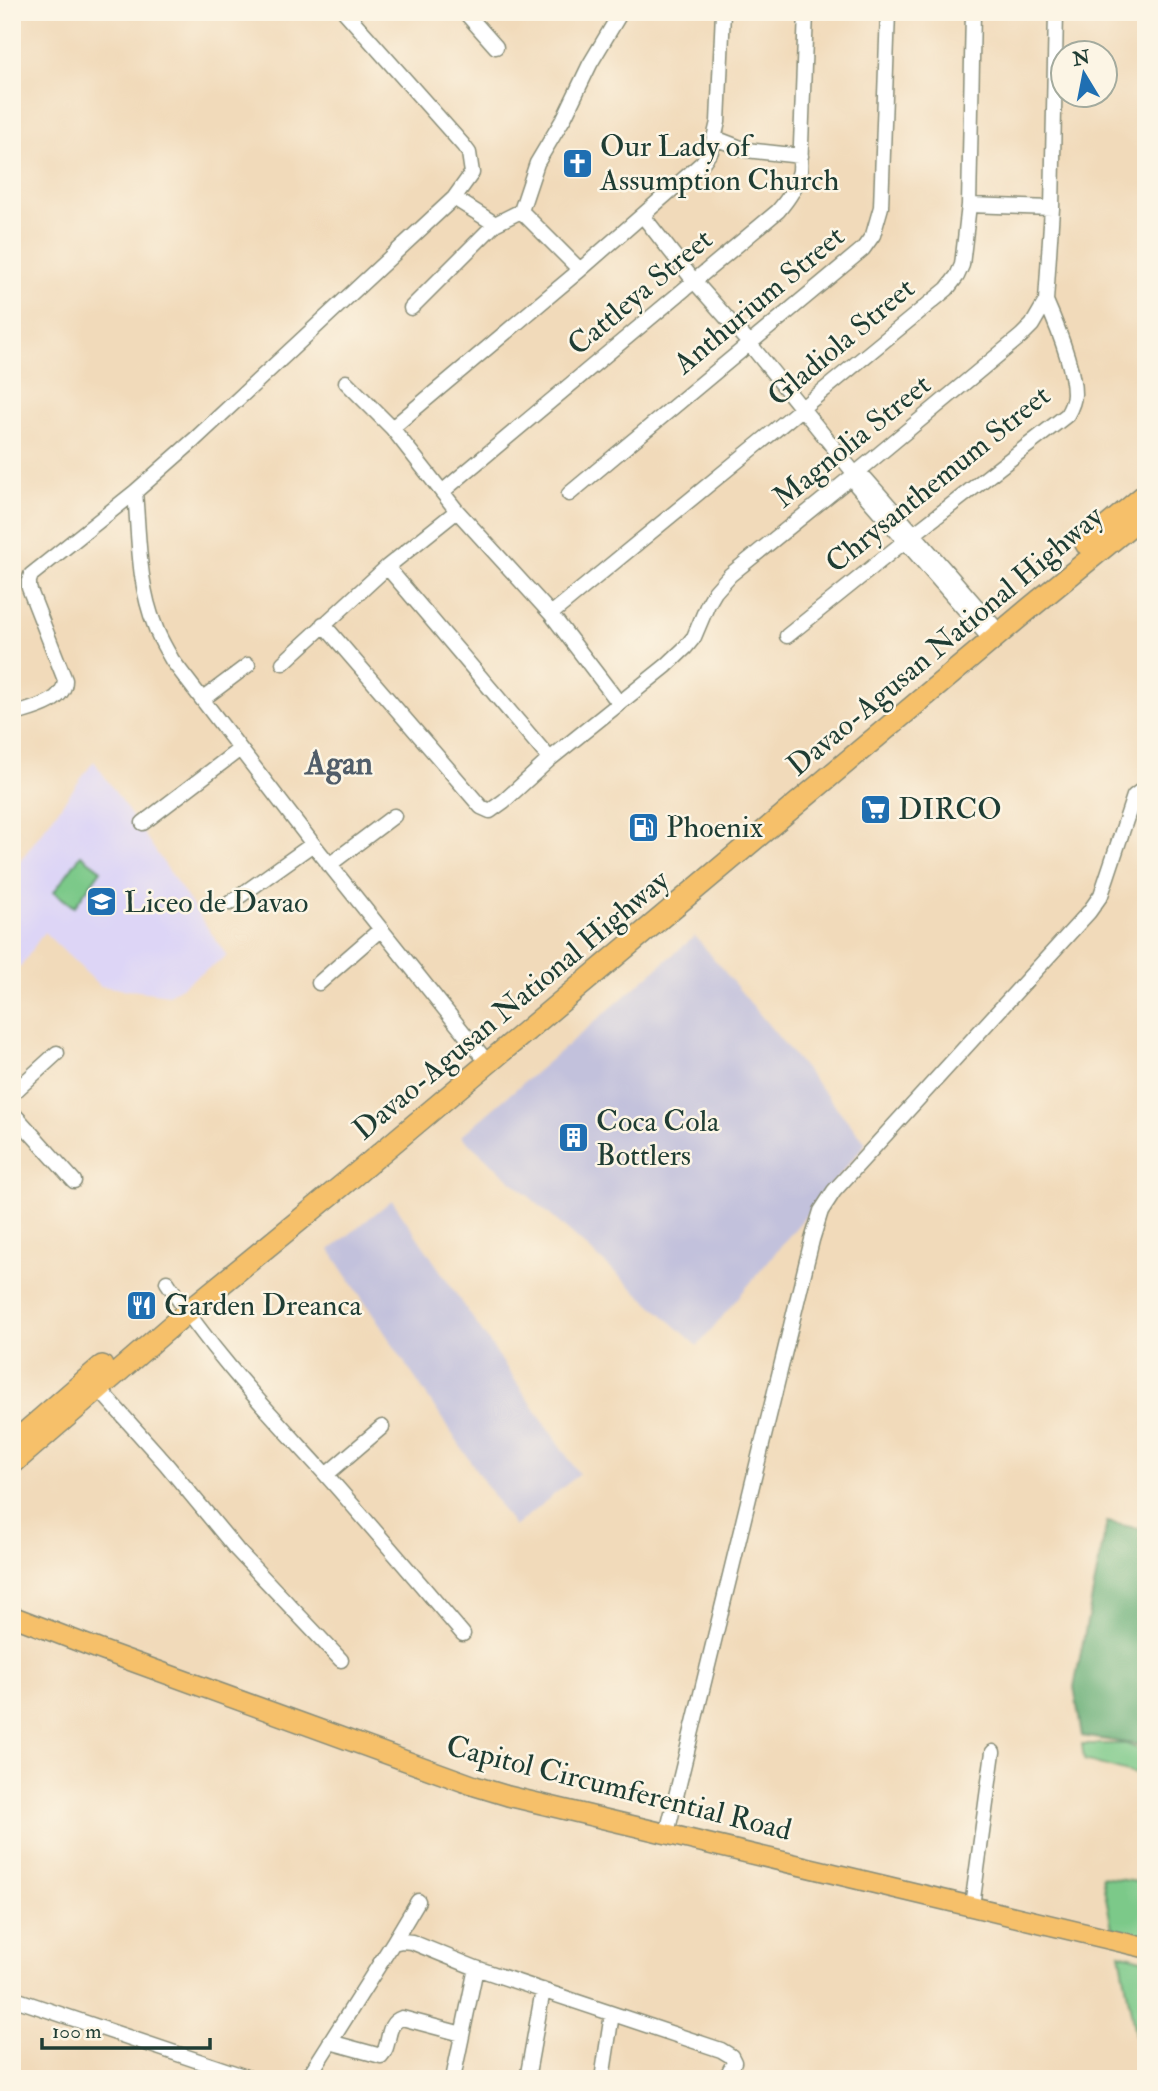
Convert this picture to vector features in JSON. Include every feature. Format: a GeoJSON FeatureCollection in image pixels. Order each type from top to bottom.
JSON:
{"type":"FeatureCollection","features":[{"type":"Feature","properties":{"kind":"highway","name":"Davao-Agusan National Highway"},"geometry":{"type":"LineString","coordinates":[[12,1444],[62,1399],[183,1307],[991,631],[1140,517],[1146,494]]}},
{"type":"Feature","properties":{"kind":"highway","name":"Davao-Agusan National Highway"},"geometry":{"type":"LineString","coordinates":[[12,1464],[98,1388],[183,1307]]}},
{"type":"Feature","properties":{"kind":"main road","name":"Capitol Circumferential Road"},"geometry":{"type":"LineString","coordinates":[[12,1616],[508,1796],[1146,1948]]}},
{"type":"Feature","properties":{"kind":"street"},"geometry":{"type":"LineString","coordinates":[[12,715],[54,698],[63,691],[65,685],[32,594],[29,581],[31,575],[135,492],[203,432],[454,198],[472,173],[469,153],[345,12]]}},
{"type":"Feature","properties":{"kind":"street"},"geometry":{"type":"LineString","coordinates":[[465,12],[496,47]]}},
{"type":"Feature","properties":{"kind":"street"},"geometry":{"type":"LineString","coordinates":[[411,308],[495,224],[521,211],[537,163],[621,12]]}},
{"type":"Feature","properties":{"kind":"street"},"geometry":{"type":"LineString","coordinates":[[391,428],[580,270],[702,163],[710,151],[718,122],[723,12]]}},
{"type":"Feature","properties":{"kind":"street","name":"Cattleya Street"},"geometry":{"type":"LineString","coordinates":[[442,492],[778,211],[787,200],[797,186],[801,156],[806,12]]}},
{"type":"Feature","properties":{"kind":"street","name":"Anthurium Street"},"geometry":{"type":"LineString","coordinates":[[569,494],[863,249],[873,235],[881,208],[888,12]]}},
{"type":"Feature","properties":{"kind":"street","name":"Gladiola Street"},"geometry":{"type":"LineString","coordinates":[[551,614],[952,283],[962,265],[969,205],[973,12]]}},
{"type":"Feature","properties":{"kind":"street","name":"Magnolia Street"},"geometry":{"type":"LineString","coordinates":[[323,624],[481,807],[494,810],[550,759],[685,648],[694,637],[715,592],[730,575],[1032,325],[1046,301],[1052,208],[1056,12]]}},
{"type":"Feature","properties":{"kind":"street"},"geometry":{"type":"LineString","coordinates":[[715,138],[746,150],[801,156]]}},
{"type":"Feature","properties":{"kind":"street"},"geometry":{"type":"LineString","coordinates":[[454,198],[495,224]]}},
{"type":"Feature","properties":{"kind":"street"},"geometry":{"type":"LineString","coordinates":[[969,205],[1052,208]]}},
{"type":"Feature","properties":{"kind":"street"},"geometry":{"type":"LineString","coordinates":[[521,211],[580,270]]}},
{"type":"Feature","properties":{"kind":"street"},"geometry":{"type":"LineString","coordinates":[[643,216],[855,474],[866,478],[910,537],[991,631]]}},
{"type":"Feature","properties":{"kind":"street","name":"Chrysanthemum Street"},"geometry":{"type":"LineString","coordinates":[[787,636],[1067,415],[1074,396],[1072,381],[1059,331],[1046,301]]}},
{"type":"Feature","properties":{"kind":"street"},"geometry":{"type":"LineString","coordinates":[[346,382],[391,428],[457,512],[551,614],[620,703]]}},
{"type":"Feature","properties":{"kind":"street"},"geometry":{"type":"LineString","coordinates":[[135,492],[146,594],[155,627],[172,660],[329,865],[483,1057]]}},
{"type":"Feature","properties":{"kind":"street"},"geometry":{"type":"LineString","coordinates":[[283,663],[387,567],[457,512]]}},
{"type":"Feature","properties":{"kind":"street"},"geometry":{"type":"LineString","coordinates":[[387,567],[550,759]]}},
{"type":"Feature","properties":{"kind":"street"},"geometry":{"type":"LineString","coordinates":[[203,699],[248,664]]}},
{"type":"Feature","properties":{"kind":"street"},"geometry":{"type":"LineString","coordinates":[[143,823],[240,749]]}},
{"type":"Feature","properties":{"kind":"street"},"geometry":{"type":"LineString","coordinates":[[667,1833],[821,1211],[834,1191],[1089,912],[1104,888],[1134,796],[1146,786]]}},
{"type":"Feature","properties":{"kind":"street"},"geometry":{"type":"LineString","coordinates":[[329,865],[394,816]]}},
{"type":"Feature","properties":{"kind":"street"},"geometry":{"type":"LineString","coordinates":[[230,903],[313,844]]}},
{"type":"Feature","properties":{"kind":"street"},"geometry":{"type":"LineString","coordinates":[[319,983],[382,929]]}},
{"type":"Feature","properties":{"kind":"street"},"geometry":{"type":"LineString","coordinates":[[12,1094],[57,1053]]}},
{"type":"Feature","properties":{"kind":"street"},"geometry":{"type":"LineString","coordinates":[[12,1112],[74,1181]]}},
{"type":"Feature","properties":{"kind":"street"},"geometry":{"type":"LineString","coordinates":[[167,1282],[183,1307],[243,1384],[326,1475],[463,1634]]}},
{"type":"Feature","properties":{"kind":"street"},"geometry":{"type":"LineString","coordinates":[[98,1388],[237,1550],[341,1660]]}},
{"type":"Feature","properties":{"kind":"street"},"geometry":{"type":"LineString","coordinates":[[326,1475],[382,1427]]}},
{"type":"Feature","properties":{"kind":"street"},"geometry":{"type":"LineString","coordinates":[[972,1906],[993,1752]]}},
{"type":"Feature","properties":{"kind":"street"},"geometry":{"type":"LineString","coordinates":[[307,2079],[418,1901]]}},
{"type":"Feature","properties":{"kind":"street"},"geometry":{"type":"LineString","coordinates":[[393,1943],[412,1942],[476,1968],[721,2050],[731,2056],[734,2062],[728,2074],[720,2079]]}},
{"type":"Feature","properties":{"kind":"street"},"geometry":{"type":"LineString","coordinates":[[453,2079],[476,1968]]}},
{"type":"Feature","properties":{"kind":"street"},"geometry":{"type":"LineString","coordinates":[[527,2079],[543,1990]]}},
{"type":"Feature","properties":{"kind":"street"},"geometry":{"type":"LineString","coordinates":[[12,1998],[252,2079]]}},
{"type":"Feature","properties":{"kind":"street"},"geometry":{"type":"LineString","coordinates":[[602,2079],[612,2014]]}},
{"type":"Feature","properties":{"kind":"street"},"geometry":{"type":"LineString","coordinates":[[330,2042],[381,2056],[386,2051],[391,2025],[402,2018],[462,2034]]}},
{"type":"Feature","properties":{"kind":"shaded area","name":"Liceo de Davao"},"geometry":{"type":"Polygon","coordinates":[[[94,761],[227,956],[169,995],[100,986],[44,932],[20,968],[12,960],[12,872],[94,761]]]}},
{"type":"Feature","properties":{"kind":"shaded area"},"geometry":{"type":"Polygon","coordinates":[[[695,936],[866,1143],[698,1346],[461,1136],[695,936]]]}},
{"type":"Feature","properties":{"kind":"shaded area"},"geometry":{"type":"Polygon","coordinates":[[[392,1200],[579,1474],[514,1527],[330,1250],[392,1200]]]}},
{"type":"Feature","properties":{"kind":"green space"},"geometry":{"type":"Polygon","coordinates":[[[81,855],[101,870],[74,907],[54,892],[81,855]]]}},
{"type":"Feature","properties":{"kind":"green space"},"geometry":{"type":"Polygon","coordinates":[[[1107,1522],[1146,1530],[1146,1746],[1082,1736],[1074,1687],[1107,1522]]]}},
{"type":"Feature","properties":{"kind":"green space"},"geometry":{"type":"Polygon","coordinates":[[[1082,1744],[1126,1744],[1146,1752],[1146,1777],[1084,1760],[1082,1744]]]}},
{"type":"Feature","properties":{"kind":"green space"},"geometry":{"type":"Polygon","coordinates":[[[1102,1877],[1146,1883],[1146,1936],[1112,1928],[1102,1877]]]}},
{"type":"Feature","properties":{"kind":"green space"},"geometry":{"type":"Polygon","coordinates":[[[1120,1953],[1146,1960],[1146,2042],[1136,2039],[1120,1953]]]}},
{"type":"Feature","properties":{"kind":"place","name":"Our Lady of Assumption Church"},"geometry":{"type":"Point","coordinates":[577,163]}},
{"type":"Feature","properties":{"kind":"place","name":"DIRCO"},"geometry":{"type":"Point","coordinates":[875,809]}},
{"type":"Feature","properties":{"kind":"place","name":"Phoenix"},"geometry":{"type":"Point","coordinates":[643,827]}},
{"type":"Feature","properties":{"kind":"place","name":"Liceo de Davao"},"geometry":{"type":"Point","coordinates":[101,902]}},
{"type":"Feature","properties":{"kind":"place","name":"Coca Cola Bottlers"},"geometry":{"type":"Point","coordinates":[573,1138]}},
{"type":"Feature","properties":{"kind":"place","name":"Garden Dreanca"},"geometry":{"type":"Point","coordinates":[141,1305]}},
{"type":"Feature","properties":{"kind":"district","name":"Agan"},"geometry":{"type":"Point","coordinates":[339,763]}}]}
